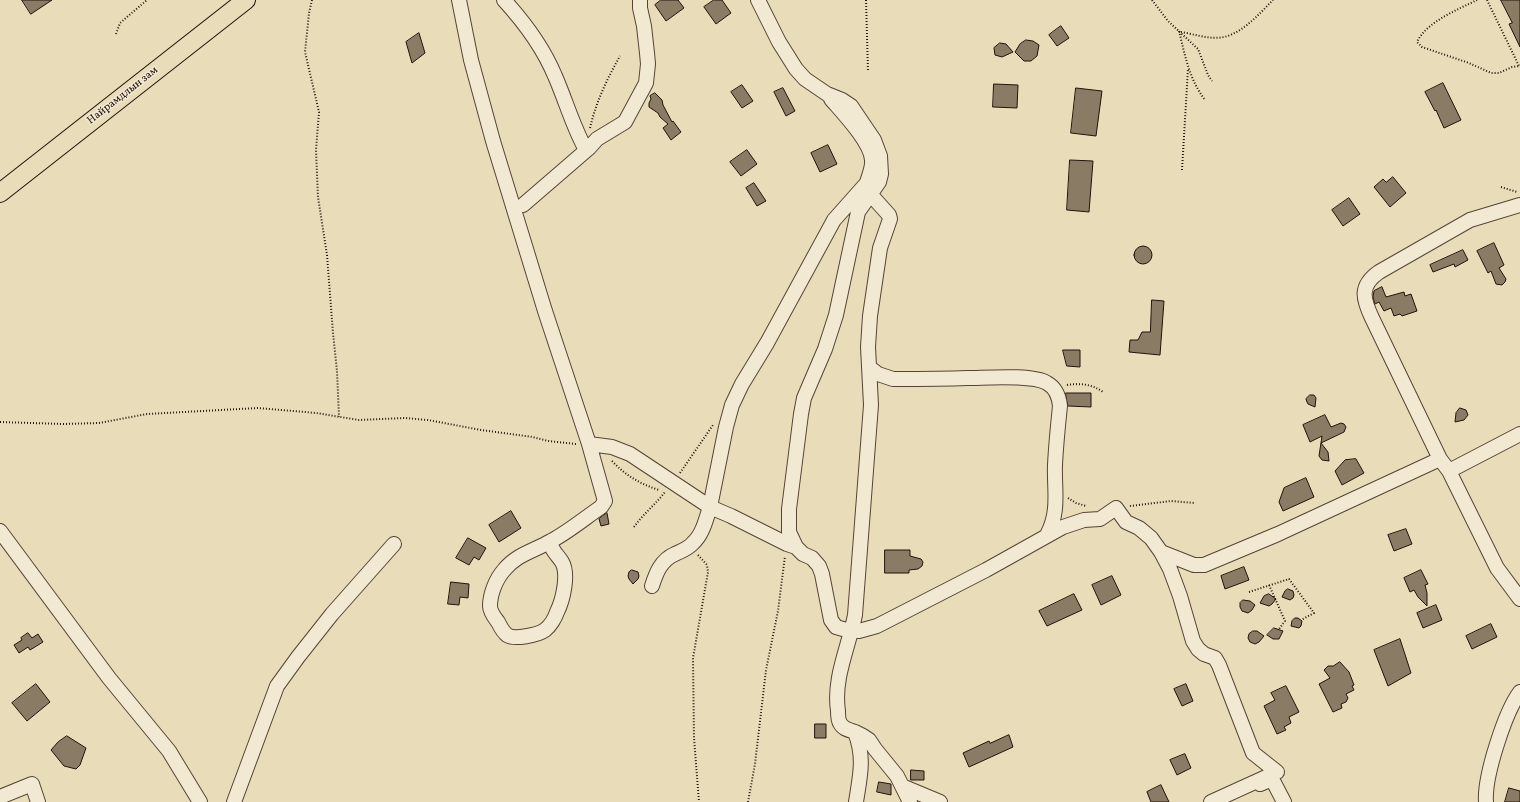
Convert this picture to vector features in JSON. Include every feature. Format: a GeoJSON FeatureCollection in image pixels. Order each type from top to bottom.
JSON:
{"type":"FeatureCollection","features":[{"type":"Feature","properties":{"kind":"main road","name":"Найрамдлын зам"},"geometry":{"type":"LineString","coordinates":[[0,193],[246,0]]}},
{"type":"Feature","properties":{"kind":"street"},"geometry":{"type":"LineString","coordinates":[[459,0],[471,60],[493,142],[606,501],[601,507],[551,541],[514,560],[504,570],[492,593],[490,607],[500,625],[507,635],[511,637],[530,635],[545,630],[557,612],[564,589],[565,578],[563,564],[550,545],[551,541]]}},
{"type":"Feature","properties":{"kind":"street"},"geometry":{"type":"LineString","coordinates":[[504,0],[530,31],[546,57],[555,75],[579,139],[586,150]]}},
{"type":"Feature","properties":{"kind":"street"},"geometry":{"type":"LineString","coordinates":[[523,204],[597,139],[625,122],[646,83],[648,64],[640,0]]}},
{"type":"Feature","properties":{"kind":"street"},"geometry":{"type":"LineString","coordinates":[[652,586],[663,562],[670,556],[693,544],[699,537],[710,507],[726,427],[732,405],[742,384],[767,343],[834,220],[879,182],[881,174],[880,156],[874,140],[851,106],[842,100],[826,94],[796,69],[776,37],[758,0]]}},
{"type":"Feature","properties":{"kind":"street"},"geometry":{"type":"LineString","coordinates":[[791,546],[789,532],[789,509],[804,398],[823,354],[836,315],[858,212],[868,190]]}},
{"type":"Feature","properties":{"kind":"street"},"geometry":{"type":"LineString","coordinates":[[844,629],[855,615],[870,416],[868,347],[873,289],[880,248],[890,219],[868,190]]}},
{"type":"Feature","properties":{"kind":"street"},"geometry":{"type":"LineString","coordinates":[[1520,205],[1470,220],[1379,272],[1369,281],[1364,296],[1368,309],[1440,459],[1449,471],[1497,568],[1520,599]]}},
{"type":"Feature","properties":{"kind":"street"},"geometry":{"type":"LineString","coordinates":[[869,367],[878,374],[893,379],[1001,377],[1037,379],[1046,382],[1055,390],[1059,397],[1060,406],[1055,466],[1055,517],[1047,535]]}},
{"type":"Feature","properties":{"kind":"street"},"geometry":{"type":"LineString","coordinates":[[1449,471],[1520,434]]}},
{"type":"Feature","properties":{"kind":"street"},"geometry":{"type":"LineString","coordinates":[[589,444],[612,447],[630,454],[710,507],[791,546],[812,558],[819,566],[830,620],[844,629],[859,631],[877,626],[912,609],[1063,527],[1084,520],[1100,519],[1116,508],[1126,522],[1139,528],[1151,538],[1161,552],[1170,569],[1180,596],[1193,641],[1198,649],[1204,654],[1215,658],[1219,665],[1253,753],[1277,772],[1211,802]]}},
{"type":"Feature","properties":{"kind":"street"},"geometry":{"type":"LineString","coordinates":[[1161,552],[1194,565],[1204,566],[1278,534],[1440,459]]}},
{"type":"Feature","properties":{"kind":"street"},"geometry":{"type":"LineString","coordinates":[[0,531],[109,678],[169,751],[200,802]]}},
{"type":"Feature","properties":{"kind":"street"},"geometry":{"type":"LineString","coordinates":[[234,802],[277,686],[332,614],[394,544]]}},
{"type":"Feature","properties":{"kind":"street"},"geometry":{"type":"LineString","coordinates":[[844,629],[849,642],[842,663],[836,699],[839,722],[844,728],[864,736],[869,740],[878,754],[897,776],[904,787],[910,802]]}},
{"type":"Feature","properties":{"kind":"street"},"geometry":{"type":"LineString","coordinates":[[1486,802],[1490,769],[1496,747],[1516,697],[1520,692]]}},
{"type":"Feature","properties":{"kind":"street"},"geometry":{"type":"LineString","coordinates":[[855,732],[862,759],[856,802]]}},
{"type":"Feature","properties":{"kind":"street"},"geometry":{"type":"LineString","coordinates":[[1221,802],[1272,779],[1284,802]]}},
{"type":"Feature","properties":{"kind":"street"},"geometry":{"type":"LineString","coordinates":[[0,797],[32,784],[38,802]]}},
{"type":"Feature","properties":{"kind":"street"},"geometry":{"type":"LineString","coordinates":[[904,787],[940,802]]}},
{"type":"Feature","properties":{"kind":"path"},"geometry":{"type":"LineString","coordinates":[[116,34],[120,23],[147,0]]}},
{"type":"Feature","properties":{"kind":"path"},"geometry":{"type":"LineString","coordinates":[[312,0],[305,52],[319,112],[316,150],[318,197],[329,270],[339,417]]}},
{"type":"Feature","properties":{"kind":"path"},"geometry":{"type":"LineString","coordinates":[[866,0],[868,71]]}},
{"type":"Feature","properties":{"kind":"path"},"geometry":{"type":"LineString","coordinates":[[1152,0],[1168,21],[1198,49],[1208,75],[1212,81]]}},
{"type":"Feature","properties":{"kind":"path"},"geometry":{"type":"LineString","coordinates":[[1180,31],[1223,37],[1232,34],[1254,19],[1273,0]]}},
{"type":"Feature","properties":{"kind":"path"},"geometry":{"type":"LineString","coordinates":[[1477,0],[1438,20],[1419,37],[1417,42],[1422,47],[1469,63],[1491,73],[1499,73],[1512,67],[1520,66],[1488,0]]}},
{"type":"Feature","properties":{"kind":"path"},"geometry":{"type":"LineString","coordinates":[[1180,31],[1188,69],[1205,100]]}},
{"type":"Feature","properties":{"kind":"path"},"geometry":{"type":"LineString","coordinates":[[586,150],[598,99],[620,56]]}},
{"type":"Feature","properties":{"kind":"path"},"geometry":{"type":"LineString","coordinates":[[1182,170],[1188,69]]}},
{"type":"Feature","properties":{"kind":"path"},"geometry":{"type":"LineString","coordinates":[[1501,187],[1520,193]]}},
{"type":"Feature","properties":{"kind":"path"},"geometry":{"type":"LineString","coordinates":[[1055,390],[1068,385],[1080,383],[1097,388],[1103,392]]}},
{"type":"Feature","properties":{"kind":"path"},"geometry":{"type":"LineString","coordinates":[[0,422],[63,424],[99,423],[147,414],[258,408],[316,413],[359,420],[404,418],[428,420],[481,430],[533,437],[548,441],[569,444],[589,444]]}},
{"type":"Feature","properties":{"kind":"path"},"geometry":{"type":"LineString","coordinates":[[634,527],[642,516],[656,504],[673,483],[714,423]]}},
{"type":"Feature","properties":{"kind":"path"},"geometry":{"type":"LineString","coordinates":[[1056,487],[1071,500],[1087,507]]}},
{"type":"Feature","properties":{"kind":"path"},"geometry":{"type":"LineString","coordinates":[[1116,508],[1171,501],[1195,503]]}},
{"type":"Feature","properties":{"kind":"path"},"geometry":{"type":"LineString","coordinates":[[748,802],[757,751],[768,662],[791,546]]}},
{"type":"Feature","properties":{"kind":"path"},"geometry":{"type":"LineString","coordinates":[[684,550],[698,554],[708,568],[707,584],[693,658],[694,738],[699,802]]}},
{"type":"Feature","properties":{"kind":"path"},"geometry":{"type":"LineString","coordinates":[[1249,592],[1289,579],[1314,613],[1301,620]]}},
{"type":"Feature","properties":{"kind":"path"},"geometry":{"type":"LineString","coordinates":[[1269,585],[1285,621],[1279,629]]}},
{"type":"Feature","properties":{"kind":"building"},"geometry":{"type":"Polygon","coordinates":[[[22,0],[52,0],[31,14],[22,0]]]}},
{"type":"Feature","properties":{"kind":"building"},"geometry":{"type":"Polygon","coordinates":[[[661,0],[678,0],[684,8],[666,21],[655,5],[661,0]]]}},
{"type":"Feature","properties":{"kind":"building"},"geometry":{"type":"Polygon","coordinates":[[[714,0],[722,0],[731,13],[716,24],[704,7],[714,0]]]}},
{"type":"Feature","properties":{"kind":"building"},"geometry":{"type":"Polygon","coordinates":[[[1501,0],[1520,0],[1520,47],[1509,24],[1512,23],[1501,0]]]}},
{"type":"Feature","properties":{"kind":"building"},"geometry":{"type":"Polygon","coordinates":[[[1061,26],[1069,38],[1057,46],[1049,35],[1061,26]]]}},
{"type":"Feature","properties":{"kind":"building"},"geometry":{"type":"Polygon","coordinates":[[[419,33],[425,53],[412,63],[406,42],[419,33]]]}},
{"type":"Feature","properties":{"kind":"building"},"geometry":{"type":"Polygon","coordinates":[[[1026,40],[1033,41],[1039,45],[1037,56],[1031,61],[1024,61],[1015,52],[1020,44],[1026,40]]]}},
{"type":"Feature","properties":{"kind":"building"},"geometry":{"type":"Polygon","coordinates":[[[1000,43],[1006,44],[1013,52],[1002,57],[995,55],[994,48],[1000,43]]]}},
{"type":"Feature","properties":{"kind":"building"},"geometry":{"type":"Polygon","coordinates":[[[1443,83],[1461,120],[1444,128],[1436,110],[1435,111],[1425,92],[1443,83]]]}},
{"type":"Feature","properties":{"kind":"building"},"geometry":{"type":"Polygon","coordinates":[[[994,84],[1018,85],[1017,108],[993,107],[994,84]]]}},
{"type":"Feature","properties":{"kind":"building"},"geometry":{"type":"Polygon","coordinates":[[[742,85],[753,101],[742,108],[731,92],[742,85]]]}},
{"type":"Feature","properties":{"kind":"building"},"geometry":{"type":"Polygon","coordinates":[[[783,88],[795,111],[786,116],[774,92],[783,88]]]}},
{"type":"Feature","properties":{"kind":"building"},"geometry":{"type":"Polygon","coordinates":[[[1076,88],[1102,91],[1096,136],[1071,133],[1076,88]]]}},
{"type":"Feature","properties":{"kind":"building"},"geometry":{"type":"Polygon","coordinates":[[[655,93],[662,100],[672,122],[673,121],[681,132],[671,140],[663,128],[668,124],[660,117],[658,113],[649,107],[651,99],[650,96],[655,93]]]}},
{"type":"Feature","properties":{"kind":"building"},"geometry":{"type":"Polygon","coordinates":[[[828,145],[837,164],[820,172],[811,153],[828,145]]]}},
{"type":"Feature","properties":{"kind":"building"},"geometry":{"type":"Polygon","coordinates":[[[747,150],[757,164],[741,176],[730,162],[747,150]]]}},
{"type":"Feature","properties":{"kind":"building"},"geometry":{"type":"Polygon","coordinates":[[[1070,160],[1093,161],[1089,212],[1067,210],[1070,160]]]}},
{"type":"Feature","properties":{"kind":"building"},"geometry":{"type":"Polygon","coordinates":[[[1393,177],[1406,193],[1390,207],[1374,187],[1383,179],[1386,182],[1393,177]]]}},
{"type":"Feature","properties":{"kind":"building"},"geometry":{"type":"Polygon","coordinates":[[[754,183],[766,201],[757,206],[746,188],[754,183]]]}},
{"type":"Feature","properties":{"kind":"building"},"geometry":{"type":"Polygon","coordinates":[[[1349,198],[1360,214],[1343,226],[1332,210],[1349,198]]]}},
{"type":"Feature","properties":{"kind":"building"},"geometry":{"type":"Polygon","coordinates":[[[1494,243],[1504,265],[1499,268],[1506,279],[1502,285],[1496,284],[1491,271],[1488,273],[1477,251],[1494,243]]]}},
{"type":"Feature","properties":{"kind":"building"},"geometry":{"type":"Polygon","coordinates":[[[1143,246],[1149,249],[1152,255],[1149,261],[1143,264],[1137,261],[1134,255],[1137,249],[1143,246]]]}},
{"type":"Feature","properties":{"kind":"building"},"geometry":{"type":"Polygon","coordinates":[[[1463,250],[1468,260],[1455,267],[1454,264],[1433,272],[1430,265],[1463,250]]]}},
{"type":"Feature","properties":{"kind":"building"},"geometry":{"type":"Polygon","coordinates":[[[1382,287],[1386,297],[1404,292],[1405,296],[1411,294],[1417,311],[1402,316],[1400,314],[1394,316],[1391,308],[1384,311],[1379,302],[1375,304],[1373,297],[1374,291],[1382,287]]]}},
{"type":"Feature","properties":{"kind":"building"},"geometry":{"type":"Polygon","coordinates":[[[1152,300],[1164,301],[1160,355],[1129,352],[1130,340],[1138,340],[1142,332],[1150,332],[1152,300]]]}},
{"type":"Feature","properties":{"kind":"building"},"geometry":{"type":"Polygon","coordinates":[[[1063,350],[1080,350],[1080,367],[1067,366],[1063,350]]]}},
{"type":"Feature","properties":{"kind":"building"},"geometry":{"type":"Polygon","coordinates":[[[1066,393],[1091,393],[1091,407],[1068,406],[1066,393]]]}},
{"type":"Feature","properties":{"kind":"building"},"geometry":{"type":"Polygon","coordinates":[[[1310,395],[1314,395],[1316,398],[1315,407],[1307,402],[1306,399],[1310,395]]]}},
{"type":"Feature","properties":{"kind":"building"},"geometry":{"type":"Polygon","coordinates":[[[1460,408],[1466,410],[1468,415],[1464,420],[1455,422],[1456,413],[1460,408]]]}},
{"type":"Feature","properties":{"kind":"building"},"geometry":{"type":"Polygon","coordinates":[[[1325,415],[1331,427],[1341,423],[1346,427],[1344,432],[1321,443],[1328,452],[1329,461],[1322,460],[1319,456],[1322,436],[1310,442],[1303,425],[1325,415]]]}},
{"type":"Feature","properties":{"kind":"building"},"geometry":{"type":"Polygon","coordinates":[[[1356,459],[1364,473],[1342,485],[1335,471],[1345,460],[1356,459]]]}},
{"type":"Feature","properties":{"kind":"building"},"geometry":{"type":"Polygon","coordinates":[[[1306,478],[1314,497],[1283,511],[1279,502],[1284,488],[1306,478]]]}},
{"type":"Feature","properties":{"kind":"building"},"geometry":{"type":"Polygon","coordinates":[[[511,511],[521,528],[499,542],[489,525],[511,511]]]}},
{"type":"Feature","properties":{"kind":"building"},"geometry":{"type":"Polygon","coordinates":[[[607,513],[609,524],[601,526],[599,519],[607,513]]]}},
{"type":"Feature","properties":{"kind":"building"},"geometry":{"type":"Polygon","coordinates":[[[1406,529],[1412,544],[1394,551],[1388,535],[1406,529]]]}},
{"type":"Feature","properties":{"kind":"building"},"geometry":{"type":"Polygon","coordinates":[[[468,538],[486,548],[479,560],[474,557],[469,565],[456,558],[468,538]]]}},
{"type":"Feature","properties":{"kind":"building"},"geometry":{"type":"Polygon","coordinates":[[[885,550],[910,550],[910,556],[921,559],[923,562],[922,566],[918,569],[909,570],[909,573],[885,573],[885,550]]]}},
{"type":"Feature","properties":{"kind":"building"},"geometry":{"type":"Polygon","coordinates":[[[1244,567],[1249,580],[1225,589],[1221,576],[1244,567]]]}},
{"type":"Feature","properties":{"kind":"building"},"geometry":{"type":"Polygon","coordinates":[[[632,570],[638,572],[639,576],[633,584],[628,576],[629,572],[632,570]]]}},
{"type":"Feature","properties":{"kind":"building"},"geometry":{"type":"Polygon","coordinates":[[[1421,570],[1428,584],[1425,585],[1427,593],[1427,606],[1418,597],[1414,590],[1410,592],[1404,578],[1421,570]]]}},
{"type":"Feature","properties":{"kind":"building"},"geometry":{"type":"Polygon","coordinates":[[[1112,576],[1121,595],[1101,605],[1092,585],[1112,576]]]}},
{"type":"Feature","properties":{"kind":"building"},"geometry":{"type":"Polygon","coordinates":[[[451,582],[469,584],[468,598],[460,597],[459,605],[448,604],[451,582]]]}},
{"type":"Feature","properties":{"kind":"building"},"geometry":{"type":"Polygon","coordinates":[[[1288,589],[1293,591],[1294,595],[1290,600],[1282,597],[1288,589]]]}},
{"type":"Feature","properties":{"kind":"building"},"geometry":{"type":"Polygon","coordinates":[[[1074,594],[1082,610],[1047,626],[1039,611],[1074,594]]]}},
{"type":"Feature","properties":{"kind":"building"},"geometry":{"type":"Polygon","coordinates":[[[1269,594],[1276,599],[1272,604],[1269,606],[1260,603],[1264,596],[1269,594]]]}},
{"type":"Feature","properties":{"kind":"building"},"geometry":{"type":"Polygon","coordinates":[[[1243,600],[1250,601],[1255,605],[1248,613],[1242,611],[1240,607],[1240,603],[1243,600]]]}},
{"type":"Feature","properties":{"kind":"building"},"geometry":{"type":"Polygon","coordinates":[[[1436,605],[1442,620],[1423,628],[1417,613],[1436,605]]]}},
{"type":"Feature","properties":{"kind":"building"},"geometry":{"type":"Polygon","coordinates":[[[1295,618],[1302,621],[1299,628],[1291,626],[1292,621],[1295,618]]]}},
{"type":"Feature","properties":{"kind":"building"},"geometry":{"type":"Polygon","coordinates":[[[1491,624],[1497,637],[1472,649],[1466,636],[1491,624]]]}},
{"type":"Feature","properties":{"kind":"building"},"geometry":{"type":"Polygon","coordinates":[[[1274,628],[1283,631],[1279,639],[1273,639],[1267,635],[1274,628]]]}},
{"type":"Feature","properties":{"kind":"building"},"geometry":{"type":"Polygon","coordinates":[[[1253,631],[1257,631],[1264,636],[1255,644],[1250,642],[1248,638],[1249,634],[1253,631]]]}},
{"type":"Feature","properties":{"kind":"building"},"geometry":{"type":"Polygon","coordinates":[[[28,633],[32,638],[38,634],[43,642],[30,650],[28,647],[19,653],[14,645],[22,640],[21,638],[28,633]]]}},
{"type":"Feature","properties":{"kind":"building"},"geometry":{"type":"Polygon","coordinates":[[[1400,639],[1411,673],[1388,686],[1374,650],[1400,639]]]}},
{"type":"Feature","properties":{"kind":"building"},"geometry":{"type":"Polygon","coordinates":[[[1340,662],[1349,672],[1354,685],[1352,686],[1354,690],[1346,694],[1348,698],[1346,702],[1341,704],[1342,708],[1333,712],[1319,684],[1330,678],[1324,670],[1328,666],[1333,666],[1340,662]]]}},
{"type":"Feature","properties":{"kind":"building"},"geometry":{"type":"Polygon","coordinates":[[[36,684],[50,702],[27,721],[12,703],[36,684]]]}},
{"type":"Feature","properties":{"kind":"building"},"geometry":{"type":"Polygon","coordinates":[[[1186,684],[1193,701],[1182,706],[1174,689],[1186,684]]]}},
{"type":"Feature","properties":{"kind":"building"},"geometry":{"type":"Polygon","coordinates":[[[1286,686],[1299,712],[1289,717],[1291,723],[1284,727],[1286,730],[1277,734],[1264,706],[1275,700],[1271,693],[1286,686]]]}},
{"type":"Feature","properties":{"kind":"building"},"geometry":{"type":"Polygon","coordinates":[[[815,724],[826,724],[826,738],[815,738],[815,724]]]}},
{"type":"Feature","properties":{"kind":"building"},"geometry":{"type":"Polygon","coordinates":[[[1009,735],[1013,747],[969,767],[963,753],[989,741],[990,743],[1009,735]]]}},
{"type":"Feature","properties":{"kind":"building"},"geometry":{"type":"Polygon","coordinates":[[[67,736],[86,748],[80,765],[76,769],[64,766],[51,750],[58,742],[67,736]]]}},
{"type":"Feature","properties":{"kind":"building"},"geometry":{"type":"Polygon","coordinates":[[[1185,754],[1191,768],[1177,775],[1170,760],[1185,754]]]}},
{"type":"Feature","properties":{"kind":"building"},"geometry":{"type":"Polygon","coordinates":[[[911,770],[924,771],[924,780],[911,780],[911,770]]]}},
{"type":"Feature","properties":{"kind":"building"},"geometry":{"type":"Polygon","coordinates":[[[879,782],[891,784],[891,795],[877,792],[879,782]]]}},
{"type":"Feature","properties":{"kind":"building"},"geometry":{"type":"Polygon","coordinates":[[[1161,785],[1169,802],[1151,802],[1147,792],[1161,785]]]}},
{"type":"Feature","properties":{"kind":"building"},"geometry":{"type":"Polygon","coordinates":[[[1509,788],[1520,791],[1520,802],[1505,802],[1509,788]]]}}]}
